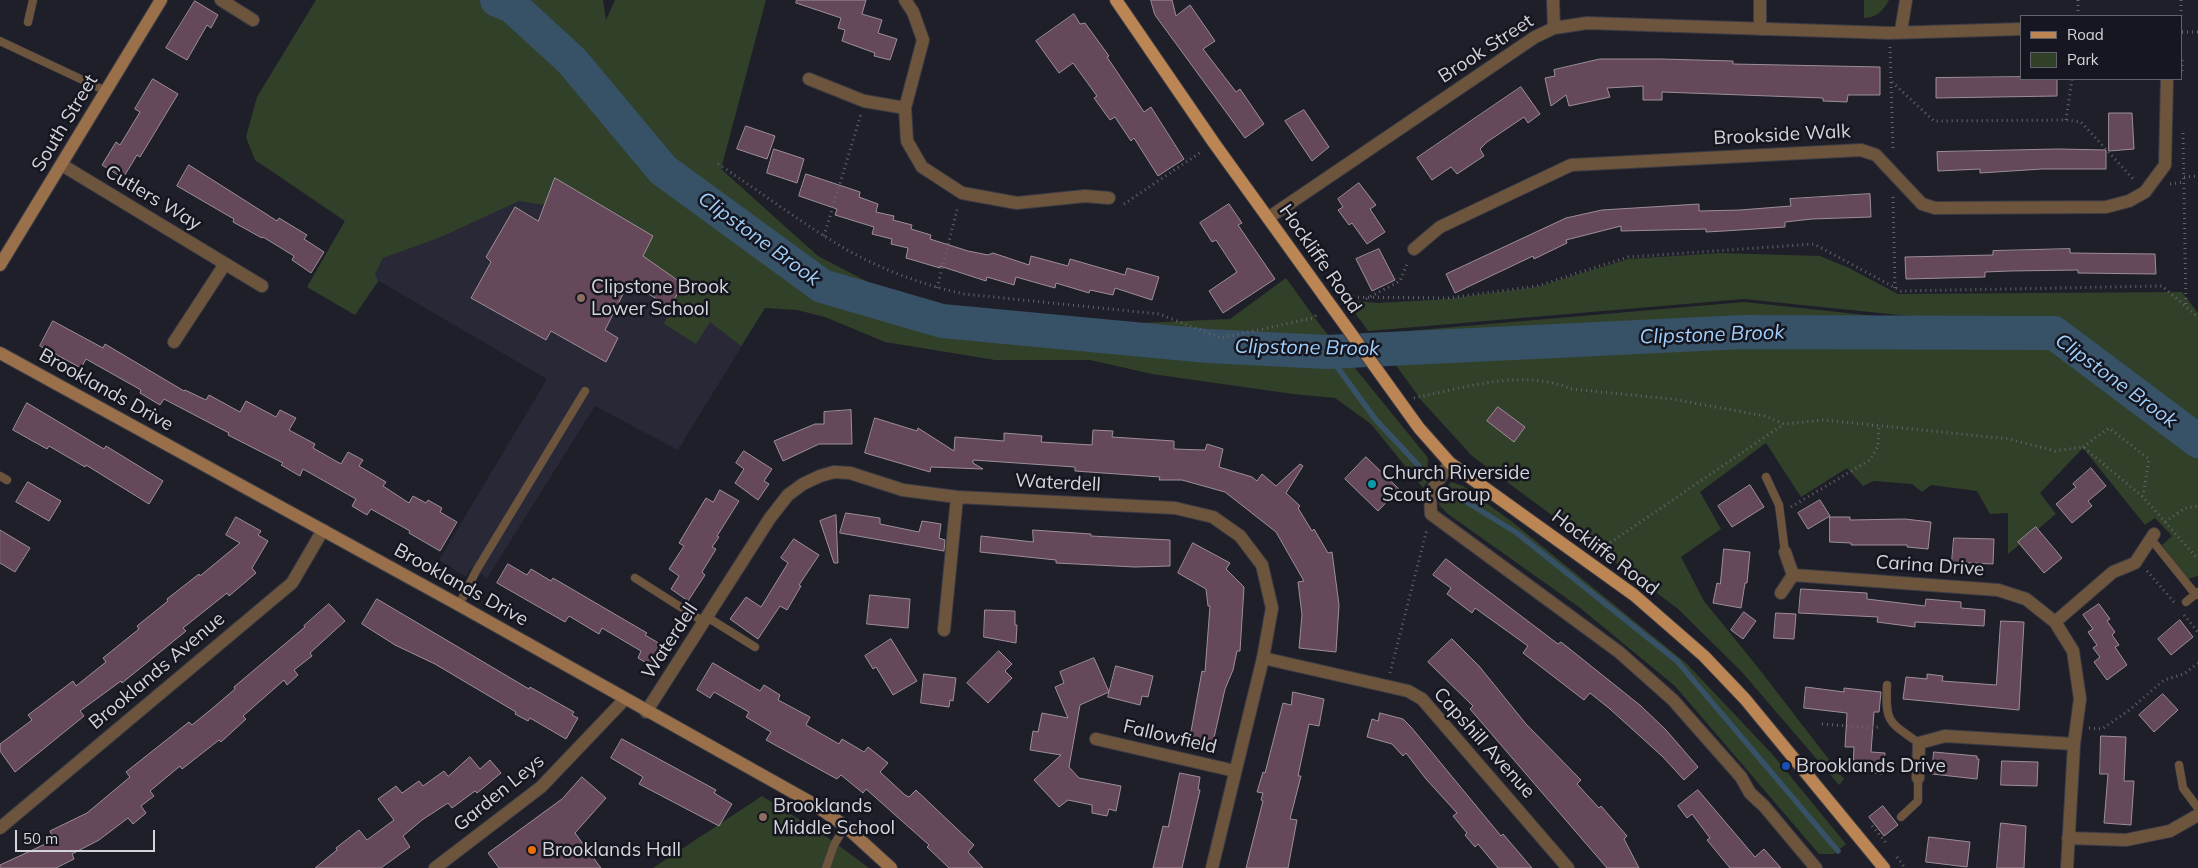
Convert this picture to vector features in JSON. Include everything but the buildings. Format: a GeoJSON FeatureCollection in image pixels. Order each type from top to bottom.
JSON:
{"type":"FeatureCollection","features":[{"type":"Feature","properties":{"kind":"main road","name":"Hockliffe Road"},"geometry":{"type":"LineString","coordinates":[[1116,0],[1371,364],[1419,428],[1450,463],[1634,595],[1704,656],[1757,713],[1884,868]]}},
{"type":"Feature","properties":{"kind":"street","name":"South Street"},"geometry":{"type":"LineString","coordinates":[[0,265],[62,166],[161,0]]}},
{"type":"Feature","properties":{"kind":"street"},"geometry":{"type":"LineString","coordinates":[[221,0],[253,20]]}},
{"type":"Feature","properties":{"kind":"street"},"geometry":{"type":"LineString","coordinates":[[905,0],[913,12],[923,40],[905,108],[907,141],[922,167],[962,194],[1017,203],[1085,196],[1110,198]]}},
{"type":"Feature","properties":{"kind":"street"},"geometry":{"type":"LineString","coordinates":[[1553,0],[1554,28]]}},
{"type":"Feature","properties":{"kind":"street"},"geometry":{"type":"LineString","coordinates":[[1760,0],[1760,29]]}},
{"type":"Feature","properties":{"kind":"street"},"geometry":{"type":"LineString","coordinates":[[1901,31],[1906,0]]}},
{"type":"Feature","properties":{"kind":"street","name":"Brook Street"},"geometry":{"type":"LineString","coordinates":[[1268,218],[1534,37],[1554,28],[1587,23],[1889,33],[1901,31],[2020,29]]}},
{"type":"Feature","properties":{"kind":"street"},"geometry":{"type":"LineString","coordinates":[[809,79],[864,101],[905,108]]}},
{"type":"Feature","properties":{"kind":"street","name":"Brookside Walk"},"geometry":{"type":"LineString","coordinates":[[1414,249],[1440,227],[1571,165],[1861,150],[1876,155],[1922,204],[1935,208],[2106,207],[2129,201],[2145,192],[2165,165],[2167,80]]}},
{"type":"Feature","properties":{"kind":"street","name":"Cutlers Way"},"geometry":{"type":"LineString","coordinates":[[62,166],[262,286]]}},
{"type":"Feature","properties":{"kind":"street"},"geometry":{"type":"LineString","coordinates":[[174,342],[225,264]]}},
{"type":"Feature","properties":{"kind":"street","name":"Brooklands Drive"},"geometry":{"type":"LineString","coordinates":[[0,353],[459,605],[812,804],[845,826],[890,868]]}},
{"type":"Feature","properties":{"kind":"street"},"geometry":{"type":"LineString","coordinates":[[1450,463],[1430,493],[1431,514],[1619,652],[1673,700],[1741,777],[1750,793],[1764,806],[1816,868]]}},
{"type":"Feature","properties":{"kind":"street","name":"Waterdell"},"geometry":{"type":"LineString","coordinates":[[646,712],[770,518],[788,495],[803,484],[820,476],[834,472],[850,473],[903,490],[957,497],[1176,508],[1213,518],[1240,536],[1262,565],[1272,608],[1212,868]]}},
{"type":"Feature","properties":{"kind":"street"},"geometry":{"type":"LineString","coordinates":[[944,630],[957,497]]}},
{"type":"Feature","properties":{"kind":"street","name":"Brooklands Avenue"},"geometry":{"type":"LineString","coordinates":[[0,828],[292,583],[323,530]]}},
{"type":"Feature","properties":{"kind":"street"},"geometry":{"type":"LineString","coordinates":[[2055,622],[2113,572],[2135,563],[2152,536]]}},
{"type":"Feature","properties":{"kind":"street"},"geometry":{"type":"LineString","coordinates":[[1781,593],[1793,575],[1785,552]]}},
{"type":"Feature","properties":{"kind":"street","name":"Carina Drive"},"geometry":{"type":"LineString","coordinates":[[1793,575],[1998,590],[2026,599],[2055,622],[2073,651],[2080,699],[2074,744],[2067,868]]}},
{"type":"Feature","properties":{"kind":"street","name":"Capshill Avenue"},"geometry":{"type":"LineString","coordinates":[[1262,658],[1408,691],[1422,699],[1568,868]]}},
{"type":"Feature","properties":{"kind":"street","name":"Garden Leys"},"geometry":{"type":"LineString","coordinates":[[435,868],[541,787],[625,700]]}},
{"type":"Feature","properties":{"kind":"street"},"geometry":{"type":"LineString","coordinates":[[1918,778],[1919,743],[1945,736],[2074,744]]}},
{"type":"Feature","properties":{"kind":"street","name":"Fallowfield"},"geometry":{"type":"LineString","coordinates":[[1096,739],[1235,771]]}},
{"type":"Feature","properties":{"kind":"street"},"geometry":{"type":"LineString","coordinates":[[2068,838],[2126,840],[2170,831],[2198,815]]}},
{"type":"Feature","properties":{"kind":"lane"},"geometry":{"type":"LineString","coordinates":[[28,22],[33,0]]}},
{"type":"Feature","properties":{"kind":"lane"},"geometry":{"type":"LineString","coordinates":[[0,41],[106,91]]}},
{"type":"Feature","properties":{"kind":"lane"},"geometry":{"type":"LineString","coordinates":[[459,605],[476,571],[585,391]]}},
{"type":"Feature","properties":{"kind":"lane"},"geometry":{"type":"LineString","coordinates":[[1766,477],[1779,505],[1785,552]]}},
{"type":"Feature","properties":{"kind":"lane"},"geometry":{"type":"LineString","coordinates":[[2152,536],[2197,594],[2186,602]]}},
{"type":"Feature","properties":{"kind":"lane"},"geometry":{"type":"LineString","coordinates":[[635,578],[755,647]]}},
{"type":"Feature","properties":{"kind":"lane"},"geometry":{"type":"LineString","coordinates":[[1887,685],[1886,708],[1891,724],[1919,743]]}},
{"type":"Feature","properties":{"kind":"lane"},"geometry":{"type":"LineString","coordinates":[[2179,765],[2183,788],[2198,808]]}},
{"type":"Feature","properties":{"kind":"lane"},"geometry":{"type":"LineString","coordinates":[[1901,817],[1918,801],[1918,778]]}},
{"type":"Feature","properties":{"kind":"lane"},"geometry":{"type":"LineString","coordinates":[[828,866],[845,826]]}},
{"type":"Feature","properties":{"kind":"path"},"geometry":{"type":"LineString","coordinates":[[2078,0],[2078,15]]}},
{"type":"Feature","properties":{"kind":"path"},"geometry":{"type":"LineString","coordinates":[[2181,0],[2181,15]]}},
{"type":"Feature","properties":{"kind":"path"},"geometry":{"type":"LineString","coordinates":[[2183,32],[2198,32]]}},
{"type":"Feature","properties":{"kind":"path"},"geometry":{"type":"LineString","coordinates":[[2066,120],[2072,80]]}},
{"type":"Feature","properties":{"kind":"path"},"geometry":{"type":"LineString","coordinates":[[1892,82],[1934,121],[2066,120],[2081,122],[2145,192]]}},
{"type":"Feature","properties":{"kind":"path"},"geometry":{"type":"LineString","coordinates":[[824,236],[864,101]]}},
{"type":"Feature","properties":{"kind":"path"},"geometry":{"type":"LineString","coordinates":[[2183,128],[2186,306]]}},
{"type":"Feature","properties":{"kind":"path"},"geometry":{"type":"LineString","coordinates":[[1110,198],[1120,207],[1205,149]]}},
{"type":"Feature","properties":{"kind":"path"},"geometry":{"type":"LineString","coordinates":[[718,164],[824,236],[851,252],[912,280],[964,294],[1159,314],[1220,338],[1313,318],[1344,296],[1366,299],[1448,298],[1537,286],[1628,257],[1814,244],[1901,291],[2162,286],[2198,317]]}},
{"type":"Feature","properties":{"kind":"path"},"geometry":{"type":"LineString","coordinates":[[2184,177],[2198,176]]}},
{"type":"Feature","properties":{"kind":"path"},"geometry":{"type":"LineString","coordinates":[[937,288],[962,194]]}},
{"type":"Feature","properties":{"kind":"path"},"geometry":{"type":"LineString","coordinates":[[1366,299],[1400,281],[1414,249]]}},
{"type":"Feature","properties":{"kind":"path"},"geometry":{"type":"LineString","coordinates":[[1412,398],[1469,387],[1532,379],[1559,383],[1571,389],[1672,399],[1764,416],[1784,424],[1824,420],[2009,439],[2055,451],[2083,447],[2109,428],[2149,459],[2143,497]]}},
{"type":"Feature","properties":{"kind":"path"},"geometry":{"type":"LineString","coordinates":[[1595,553],[1784,424]]}},
{"type":"Feature","properties":{"kind":"path"},"geometry":{"type":"LineString","coordinates":[[1780,514],[1870,460],[1878,446],[1879,427]]}},
{"type":"Feature","properties":{"kind":"path"},"geometry":{"type":"LineString","coordinates":[[2083,447],[2143,497],[2198,559]]}},
{"type":"Feature","properties":{"kind":"path"},"geometry":{"type":"LineString","coordinates":[[2152,536],[2165,521],[2186,508],[2198,506]]}},
{"type":"Feature","properties":{"kind":"path"},"geometry":{"type":"LineString","coordinates":[[1386,686],[1431,514]]}},
{"type":"Feature","properties":{"kind":"path"},"geometry":{"type":"LineString","coordinates":[[2135,563],[2150,573],[2178,608]]}},
{"type":"Feature","properties":{"kind":"path"},"geometry":{"type":"LineString","coordinates":[[2183,614],[2198,632]]}},
{"type":"Feature","properties":{"kind":"path"},"geometry":{"type":"LineString","coordinates":[[2076,727],[2102,729],[2128,711],[2164,680],[2184,674],[2198,663]]}},
{"type":"Feature","properties":{"kind":"path"},"geometry":{"type":"LineString","coordinates":[[1822,724],[1874,728],[1891,724]]}},
{"type":"Feature","properties":{"kind":"shaded area","name":"Clipstone Brook Lower School"},"geometry":{"type":"Polygon","coordinates":[[[316,0],[765,308],[678,450],[595,406],[487,578],[471,568],[466,577],[439,560],[547,379],[379,281],[355,315],[307,287],[345,221],[255,160],[246,137],[257,97],[316,0]]]}},
{"type":"Feature","properties":{"kind":"green space"},"geometry":{"type":"Polygon","coordinates":[[[316,0],[603,0],[606,20],[615,0],[766,0],[721,169],[818,256],[897,297],[987,313],[1140,323],[1230,319],[1286,278],[1320,325],[1428,458],[1427,482],[1423,488],[1371,424],[1335,398],[1152,374],[1090,360],[995,360],[885,342],[825,317],[797,310],[765,308],[741,346],[710,322],[696,344],[664,324],[670,307],[683,284],[659,268],[544,205],[519,201],[441,237],[383,258],[375,274],[378,281],[355,315],[307,287],[345,221],[255,160],[246,137],[257,97],[316,0]]]}},
{"type":"Feature","properties":{"kind":"green space"},"geometry":{"type":"Polygon","coordinates":[[[1864,0],[1889,0],[1879,13],[1872,17],[1864,18],[1864,0]]]}},
{"type":"Feature","properties":{"kind":"green space","name":"Clipstone Brook"},"geometry":{"type":"Polygon","coordinates":[[[1720,253],[1820,256],[1849,268],[1898,294],[2182,292],[2198,313],[2198,439],[2054,331],[1744,299],[1368,331],[1346,300],[1378,303],[1448,299],[1537,287],[1628,259],[1720,253]]]}},
{"type":"Feature","properties":{"kind":"green space","name":"Clipstone Brook"},"geometry":{"type":"Polygon","coordinates":[[[1744,302],[2054,335],[2198,442],[2198,576],[2188,579],[2162,545],[2172,536],[2155,518],[2145,525],[2083,448],[2040,493],[2056,514],[2008,554],[2008,513],[1990,514],[1977,491],[1931,485],[1922,492],[1912,484],[1874,481],[1863,486],[1847,468],[1801,497],[1766,443],[1700,492],[1721,529],[1681,557],[1704,601],[1844,779],[1839,785],[1741,671],[1677,608],[1472,456],[1422,401],[1373,334],[1744,302]]]}},
{"type":"Feature","properties":{"kind":"green space"},"geometry":{"type":"Polygon","coordinates":[[[1451,482],[1463,486],[1511,521],[1686,663],[1773,755],[1846,844],[1834,854],[1819,854],[1675,686],[1579,607],[1448,514],[1439,505],[1441,494],[1451,482]]]}},
{"type":"Feature","properties":{"kind":"green space","name":"Brooklands Middle School"},"geometry":{"type":"Polygon","coordinates":[[[762,796],[827,837],[869,868],[653,868],[762,796]]]}},
{"type":"Feature","properties":{"kind":"waterway","name":"Clipstone Brook"},"geometry":{"type":"LineString","coordinates":[[497,0],[512,6],[572,61],[663,170],[822,286],[942,321],[1208,346],[1326,352],[1743,332],[2054,333],[2198,441]]}},
{"type":"Feature","properties":{"kind":"waterway"},"geometry":{"type":"LineString","coordinates":[[1326,352],[1376,420],[1419,466]]}},
{"type":"Feature","properties":{"kind":"waterway"},"geometry":{"type":"LineString","coordinates":[[1452,493],[1517,533],[1677,661],[1838,851]]}},
{"type":"Feature","properties":{"kind":"place","name":"Clipstone Brook Lower School"},"geometry":{"type":"Point","coordinates":[581,298]}},
{"type":"Feature","properties":{"kind":"place","name":"Church Riverside Scout Group"},"geometry":{"type":"Point","coordinates":[1372,484]}},
{"type":"Feature","properties":{"kind":"place","name":"Brooklands Drive"},"geometry":{"type":"Point","coordinates":[1786,766]}},
{"type":"Feature","properties":{"kind":"place","name":"Brooklands Middle School"},"geometry":{"type":"Point","coordinates":[763,817]}},
{"type":"Feature","properties":{"kind":"place","name":"Brooklands Hall"},"geometry":{"type":"Point","coordinates":[532,850]}}]}
